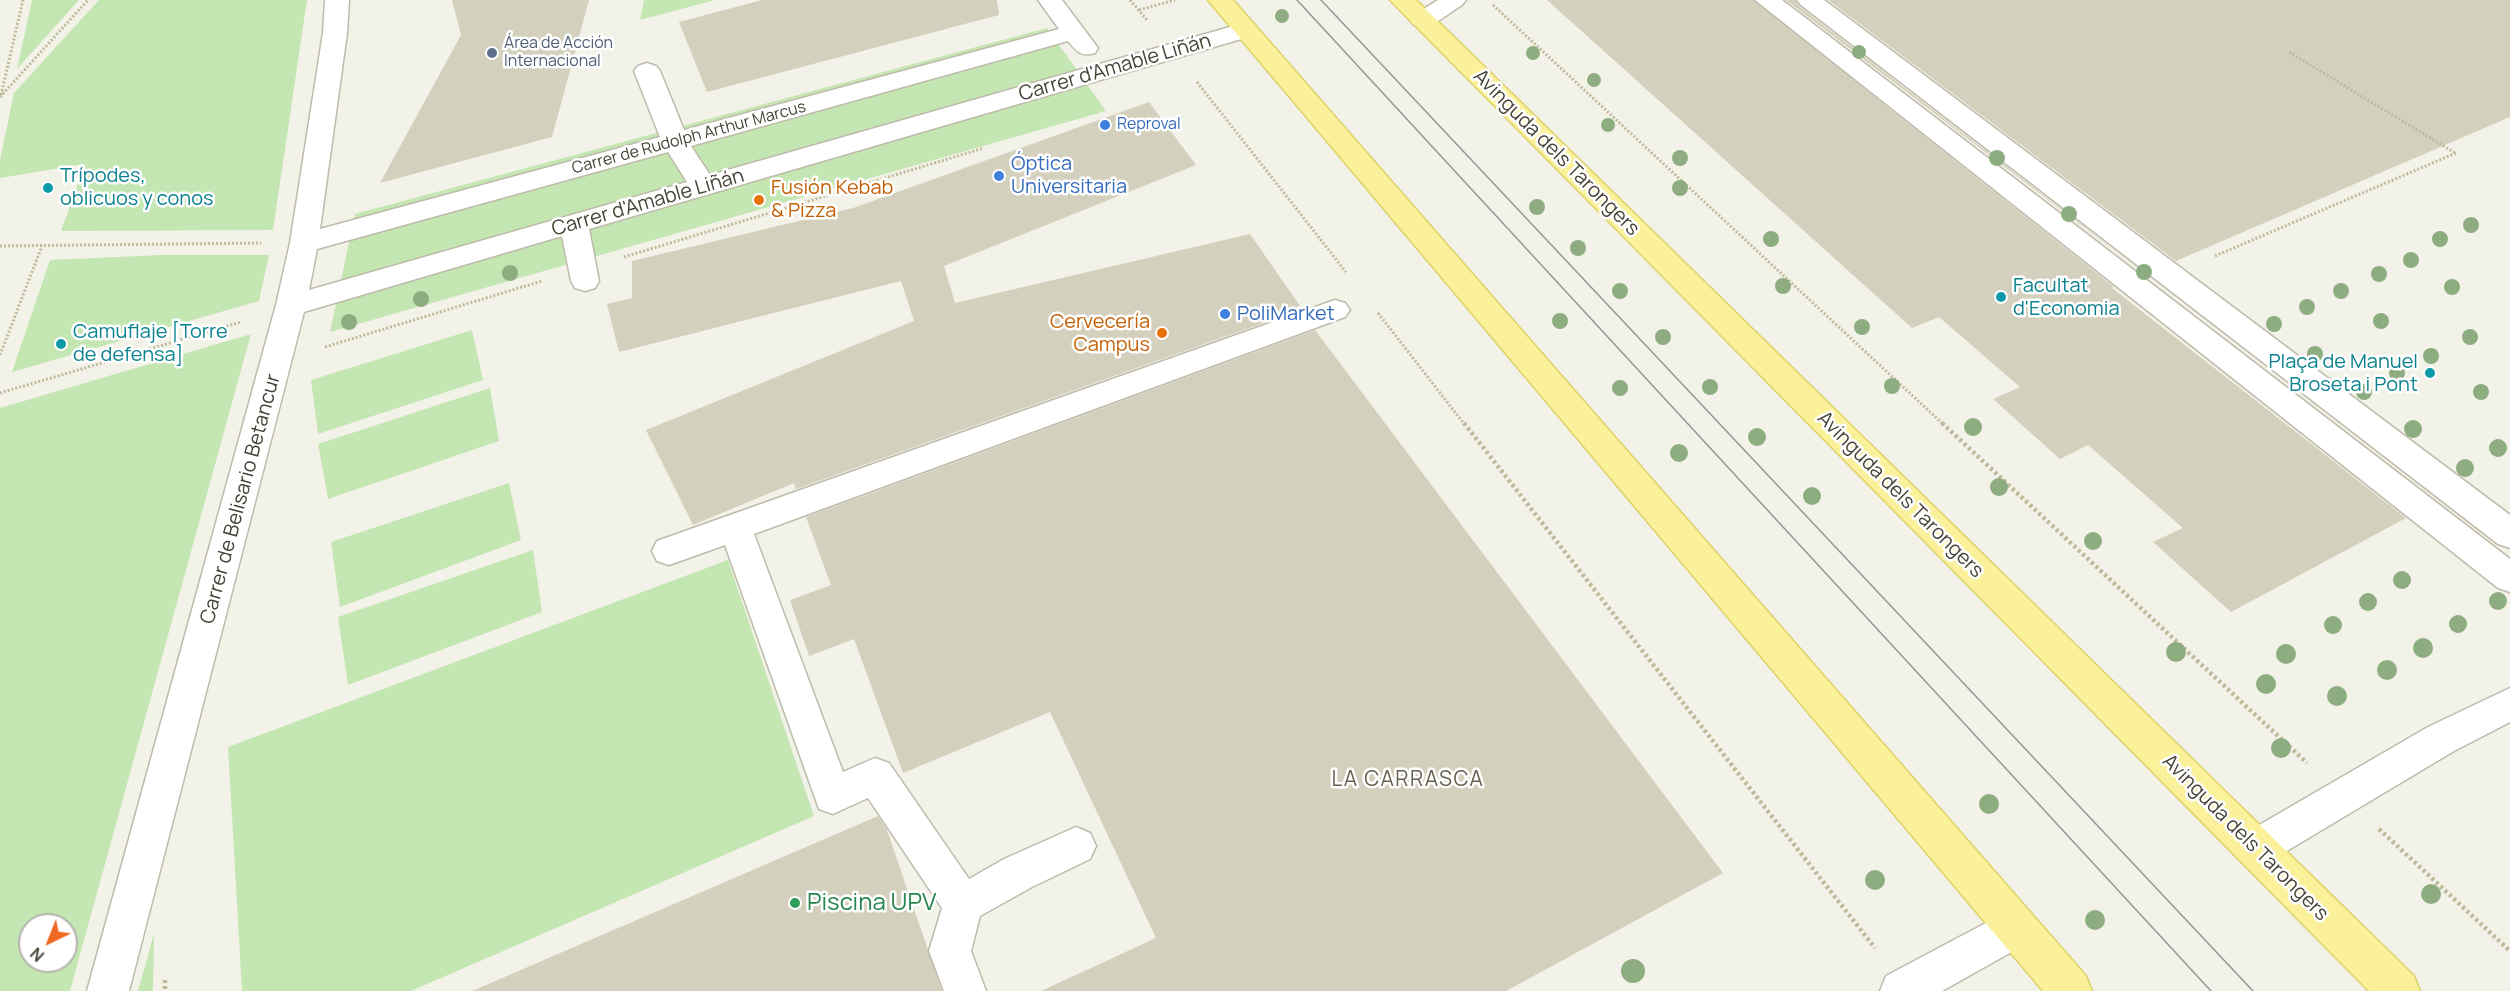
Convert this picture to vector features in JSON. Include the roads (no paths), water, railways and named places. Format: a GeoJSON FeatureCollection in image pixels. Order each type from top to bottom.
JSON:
{"type":"FeatureCollection","features":[{"type":"Feature","properties":{"kind":"main road"},"geometry":{"type":"LineString","coordinates":[[1220,0],[2071,991]]}},
{"type":"Feature","properties":{"kind":"main road","name":"Avinguda dels Tarongers"},"geometry":{"type":"LineString","coordinates":[[1412,10],[2399,991]]}},
{"type":"Feature","properties":{"kind":"street","name":"Carrer de Belisario Betancur"},"geometry":{"type":"LineString","coordinates":[[108,991],[291,305],[304,243],[335,33],[337,0]]}},
{"type":"Feature","properties":{"kind":"street"},"geometry":{"type":"LineString","coordinates":[[1050,0],[1103,71]]}},
{"type":"Feature","properties":{"kind":"street"},"geometry":{"type":"LineString","coordinates":[[1412,10],[1454,0]]}},
{"type":"Feature","properties":{"kind":"street"},"geometry":{"type":"LineString","coordinates":[[1767,0],[2510,578]]}},
{"type":"Feature","properties":{"kind":"street"},"geometry":{"type":"LineString","coordinates":[[1809,0],[2510,534]]}},
{"type":"Feature","properties":{"kind":"street","name":"Carrer d'Amable Liñán"},"geometry":{"type":"LineString","coordinates":[[291,305],[1246,30]]}},
{"type":"Feature","properties":{"kind":"street","name":"Carrer de Rudolph Arthur Marcus"},"geometry":{"type":"LineString","coordinates":[[304,243],[1074,32]]}},
{"type":"Feature","properties":{"kind":"street"},"geometry":{"type":"LineString","coordinates":[[647,71],[675,142],[704,187]]}},
{"type":"Feature","properties":{"kind":"street"},"geometry":{"type":"LineString","coordinates":[[574,224],[583,275]]}},
{"type":"Feature","properties":{"kind":"street"},"geometry":{"type":"LineString","coordinates":[[669,550],[1335,309]]}},
{"type":"Feature","properties":{"kind":"street"},"geometry":{"type":"LineString","coordinates":[[735,527],[833,796],[875,774],[963,904]]}},
{"type":"Feature","properties":{"kind":"street"},"geometry":{"type":"LineString","coordinates":[[2256,848],[2441,739],[2510,704]]}},
{"type":"Feature","properties":{"kind":"street"},"geometry":{"type":"LineString","coordinates":[[965,991],[950,951],[963,904],[1018,873],[1076,846]]}},
{"type":"Feature","properties":{"kind":"street"},"geometry":{"type":"LineString","coordinates":[[1904,990],[2016,927]]}},
{"type":"Feature","properties":{"kind":"tram line"},"geometry":{"type":"LineString","coordinates":[[1297,0],[2211,991]]}},
{"type":"Feature","properties":{"kind":"tram line"},"geometry":{"type":"LineString","coordinates":[[1321,0],[2253,991]]}},
{"type":"Feature","properties":{"kind":"place","name":"Área de Acción Internacional"},"geometry":{"type":"Point","coordinates":[492,53]}},
{"type":"Feature","properties":{"kind":"place","name":"Reproval"},"geometry":{"type":"Point","coordinates":[1105,125]}},
{"type":"Feature","properties":{"kind":"place","name":"Óptica Universitaria"},"geometry":{"type":"Point","coordinates":[999,176]}},
{"type":"Feature","properties":{"kind":"place","name":"Trípodes, oblicuos y conos"},"geometry":{"type":"Point","coordinates":[48,188]}},
{"type":"Feature","properties":{"kind":"place","name":"Fusión Kebab & Pizza"},"geometry":{"type":"Point","coordinates":[759,200]}},
{"type":"Feature","properties":{"kind":"place","name":"Facultat d'Economia"},"geometry":{"type":"Point","coordinates":[2001,297]}},
{"type":"Feature","properties":{"kind":"place","name":"PoliMarket"},"geometry":{"type":"Point","coordinates":[1225,314]}},
{"type":"Feature","properties":{"kind":"place","name":"Cervecería Campus"},"geometry":{"type":"Point","coordinates":[1162,333]}},
{"type":"Feature","properties":{"kind":"place","name":"Camuflaje [Torre de defensa]"},"geometry":{"type":"Point","coordinates":[61,344]}},
{"type":"Feature","properties":{"kind":"place","name":"Plaça de Manuel Broseta i Pont"},"geometry":{"type":"Point","coordinates":[2430,373]}},
{"type":"Feature","properties":{"kind":"place","name":"Piscina UPV"},"geometry":{"type":"Point","coordinates":[795,903]}},
{"type":"Feature","properties":{"kind":"district","name":"LA CARRASCA"},"geometry":{"type":"Point","coordinates":[1408,780]}}]}
